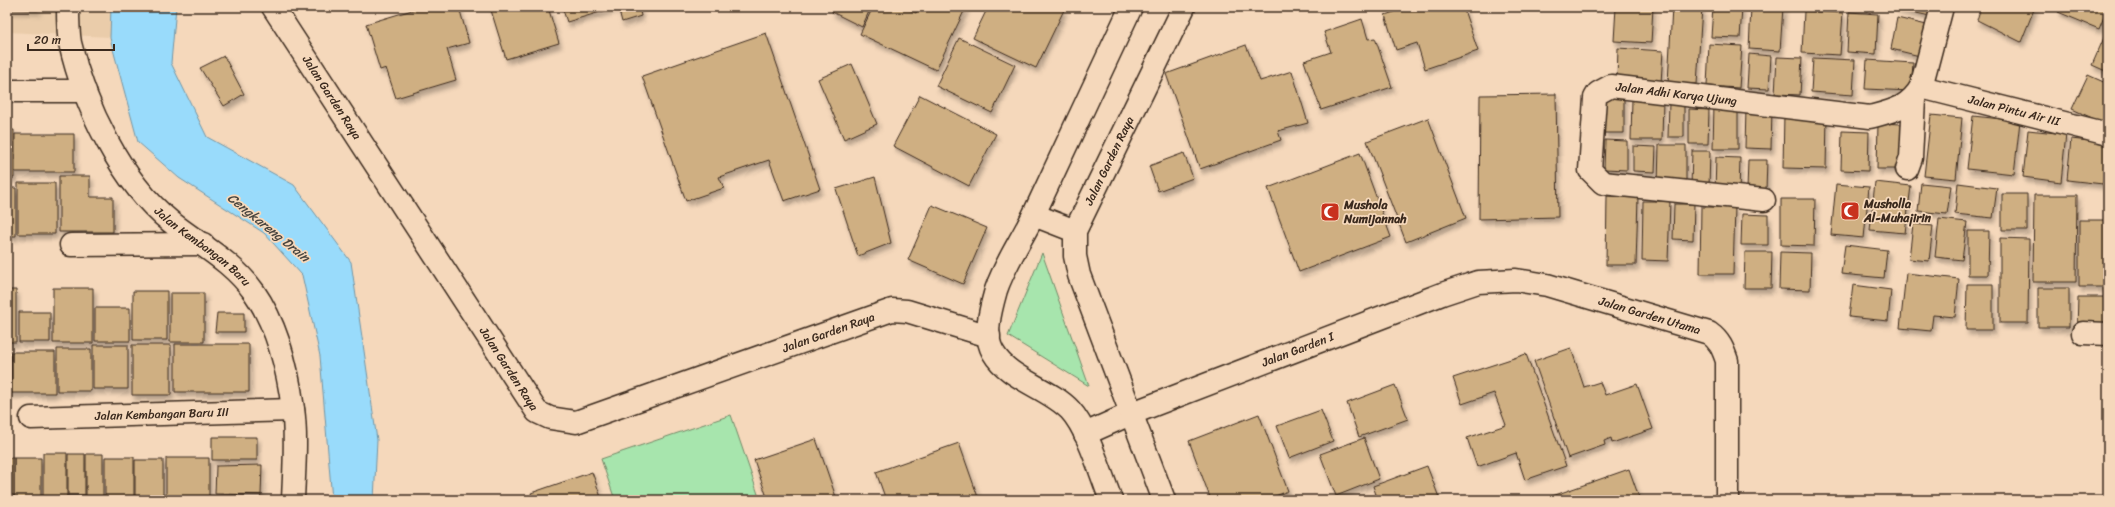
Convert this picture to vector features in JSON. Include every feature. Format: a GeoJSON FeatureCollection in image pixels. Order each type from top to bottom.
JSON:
{"type":"FeatureCollection","features":[{"type":"Feature","properties":{"kind":"street","name":"Jalan Kembangan Baru"},"geometry":{"type":"LineString","coordinates":[[68,7],[70,42],[85,91],[101,129],[139,190],[171,222],[231,265],[254,293],[272,327],[283,363],[293,410],[293,500]]}},
{"type":"Feature","properties":{"kind":"street","name":"Jalan Garden Raya"},"geometry":{"type":"LineString","coordinates":[[274,7],[532,405],[537,412],[544,416],[576,422],[892,310],[907,311],[989,336]]}},
{"type":"Feature","properties":{"kind":"street"},"geometry":{"type":"LineString","coordinates":[[1111,500],[1085,434],[1070,410],[1056,398],[1008,369],[993,352],[989,336],[992,308],[997,288],[1034,215],[1132,7]]}},
{"type":"Feature","properties":{"kind":"street","name":"Jalan Garden Raya"},"geometry":{"type":"LineString","coordinates":[[1164,500],[1130,414],[1079,275],[1075,256],[1075,232],[1184,7]]}},
{"type":"Feature","properties":{"kind":"street"},"geometry":{"type":"LineString","coordinates":[[1907,169],[1911,158],[1918,93],[1942,7]]}},
{"type":"Feature","properties":{"kind":"street","name":"Jalan Adhi Karya Ujung"},"geometry":{"type":"LineString","coordinates":[[1764,200],[1603,183],[1590,170],[1594,98],[1598,93],[1611,86],[1870,117],[1892,111],[1918,93]]}},
{"type":"Feature","properties":{"kind":"street"},"geometry":{"type":"LineString","coordinates":[[7,91],[85,91]]}},
{"type":"Feature","properties":{"kind":"street","name":"Jalan Pintu Air III"},"geometry":{"type":"LineString","coordinates":[[1918,93],[2108,134]]}},
{"type":"Feature","properties":{"kind":"street"},"geometry":{"type":"LineString","coordinates":[[1034,215],[1075,232]]}},
{"type":"Feature","properties":{"kind":"street"},"geometry":{"type":"LineString","coordinates":[[71,245],[203,244]]}},
{"type":"Feature","properties":{"kind":"street","name":"Jalan Garden I"},"geometry":{"type":"LineString","coordinates":[[1085,434],[1130,414],[1442,294],[1478,282],[1516,280]]}},
{"type":"Feature","properties":{"kind":"street","name":"Jalan Garden Utama"},"geometry":{"type":"LineString","coordinates":[[1516,280],[1547,285],[1631,309],[1709,333],[1717,338],[1723,348],[1726,362],[1727,500]]}},
{"type":"Feature","properties":{"kind":"street"},"geometry":{"type":"LineString","coordinates":[[2083,333],[2108,334]]}},
{"type":"Feature","properties":{"kind":"street","name":"Jalan Kembangan Baru III"},"geometry":{"type":"LineString","coordinates":[[31,418],[293,410]]}},
{"type":"Feature","properties":{"kind":"shaded area"},"geometry":{"type":"Polygon","coordinates":[[[7,7],[111,7],[110,37],[7,32],[7,7]]]}},
{"type":"Feature","properties":{"kind":"green space"},"geometry":{"type":"Polygon","coordinates":[[[1042,253],[1089,386],[1008,336],[1042,253]]]}},
{"type":"Feature","properties":{"kind":"green space"},"geometry":{"type":"Polygon","coordinates":[[[731,415],[760,500],[615,500],[601,459],[731,415]]]}},
{"type":"Feature","properties":{"kind":"water","name":"Cengkareng Drain"},"geometry":{"type":"Polygon","coordinates":[[[111,7],[176,7],[171,63],[207,137],[294,185],[351,262],[377,440],[374,500],[332,500],[320,356],[302,275],[264,233],[179,178],[138,142],[110,38],[111,7]]]}},
{"type":"Feature","properties":{"kind":"building"},"geometry":{"type":"Polygon","coordinates":[[[7,7],[38,7],[38,10],[7,9],[7,7]]]}},
{"type":"Feature","properties":{"kind":"building"},"geometry":{"type":"Polygon","coordinates":[[[422,7],[459,7],[469,43],[447,49],[456,80],[396,98],[386,68],[380,70],[366,24],[422,7]]]}},
{"type":"Feature","properties":{"kind":"building"},"geometry":{"type":"Polygon","coordinates":[[[490,7],[548,7],[559,43],[506,59],[490,7]]]}},
{"type":"Feature","properties":{"kind":"building"},"geometry":{"type":"Polygon","coordinates":[[[562,7],[617,7],[567,22],[562,7]]]}},
{"type":"Feature","properties":{"kind":"building"},"geometry":{"type":"Polygon","coordinates":[[[618,7],[639,7],[641,16],[622,22],[618,7]]]}},
{"type":"Feature","properties":{"kind":"building"},"geometry":{"type":"Polygon","coordinates":[[[834,7],[871,7],[862,27],[832,12],[834,7]]]}},
{"type":"Feature","properties":{"kind":"building"},"geometry":{"type":"Polygon","coordinates":[[[873,7],[904,7],[916,13],[919,7],[966,7],[936,70],[860,34],[873,7]]]}},
{"type":"Feature","properties":{"kind":"building"},"geometry":{"type":"Polygon","coordinates":[[[988,7],[1057,7],[1064,10],[1036,68],[973,38],[988,7]]]}},
{"type":"Feature","properties":{"kind":"building"},"geometry":{"type":"Polygon","coordinates":[[[1409,7],[1430,7],[1431,9],[1436,7],[1463,7],[1478,51],[1425,69],[1417,43],[1396,50],[1385,15],[1409,7]]]}},
{"type":"Feature","properties":{"kind":"building"},"geometry":{"type":"Polygon","coordinates":[[[1616,7],[1653,7],[1651,43],[1614,41],[1616,7]]]}},
{"type":"Feature","properties":{"kind":"building"},"geometry":{"type":"Polygon","coordinates":[[[1672,7],[1702,7],[1697,84],[1668,83],[1672,7]]]}},
{"type":"Feature","properties":{"kind":"building"},"geometry":{"type":"Polygon","coordinates":[[[1713,7],[1742,7],[1740,38],[1711,37],[1713,7]]]}},
{"type":"Feature","properties":{"kind":"building"},"geometry":{"type":"Polygon","coordinates":[[[1751,7],[1783,7],[1780,51],[1749,49],[1751,7]]]}},
{"type":"Feature","properties":{"kind":"building"},"geometry":{"type":"Polygon","coordinates":[[[1897,7],[1937,7],[1935,17],[1897,9],[1897,7]]]}},
{"type":"Feature","properties":{"kind":"building"},"geometry":{"type":"Polygon","coordinates":[[[1981,7],[2035,7],[2021,42],[1977,20],[1981,7]]]}},
{"type":"Feature","properties":{"kind":"building"},"geometry":{"type":"Polygon","coordinates":[[[2060,7],[2108,7],[2099,29],[2058,12],[2060,7]]]}},
{"type":"Feature","properties":{"kind":"building"},"geometry":{"type":"Polygon","coordinates":[[[1804,11],[1843,13],[1840,55],[1802,53],[1804,11]]]}},
{"type":"Feature","properties":{"kind":"building"},"geometry":{"type":"Polygon","coordinates":[[[1849,12],[1878,14],[1876,54],[1847,52],[1849,12]]]}},
{"type":"Feature","properties":{"kind":"building"},"geometry":{"type":"Polygon","coordinates":[[[1897,18],[1931,26],[1924,57],[1891,49],[1897,18]]]}},
{"type":"Feature","properties":{"kind":"building"},"geometry":{"type":"Polygon","coordinates":[[[1362,19],[1368,39],[1375,38],[1392,87],[1321,110],[1304,61],[1331,52],[1324,32],[1362,19]]]}},
{"type":"Feature","properties":{"kind":"building"},"geometry":{"type":"Polygon","coordinates":[[[2107,31],[2108,32],[2108,72],[2092,65],[2107,31]]]}},
{"type":"Feature","properties":{"kind":"building"},"geometry":{"type":"Polygon","coordinates":[[[766,33],[820,189],[784,201],[769,160],[719,177],[724,188],[686,201],[642,76],[766,33]]]}},
{"type":"Feature","properties":{"kind":"building"},"geometry":{"type":"Polygon","coordinates":[[[959,38],[1015,65],[992,113],[936,86],[959,38]]]}},
{"type":"Feature","properties":{"kind":"building"},"geometry":{"type":"Polygon","coordinates":[[[1709,44],[1742,46],[1739,88],[1707,86],[1709,44]]]}},
{"type":"Feature","properties":{"kind":"building"},"geometry":{"type":"Polygon","coordinates":[[[1246,45],[1260,81],[1292,71],[1308,123],[1278,131],[1281,140],[1200,169],[1166,74],[1246,45]]]}},
{"type":"Feature","properties":{"kind":"building"},"geometry":{"type":"Polygon","coordinates":[[[1618,48],[1663,51],[1661,83],[1617,80],[1618,48]]]}},
{"type":"Feature","properties":{"kind":"building"},"geometry":{"type":"Polygon","coordinates":[[[1749,54],[1771,56],[1769,89],[1747,88],[1749,54]]]}},
{"type":"Feature","properties":{"kind":"building"},"geometry":{"type":"Polygon","coordinates":[[[224,56],[244,94],[224,106],[200,68],[224,56]]]}},
{"type":"Feature","properties":{"kind":"building"},"geometry":{"type":"Polygon","coordinates":[[[1777,57],[1802,58],[1800,95],[1775,94],[1777,57]]]}},
{"type":"Feature","properties":{"kind":"building"},"geometry":{"type":"Polygon","coordinates":[[[1813,58],[1855,60],[1853,95],[1811,92],[1813,58]]]}},
{"type":"Feature","properties":{"kind":"building"},"geometry":{"type":"Polygon","coordinates":[[[1867,60],[1913,63],[1911,91],[1865,89],[1867,60]]]}},
{"type":"Feature","properties":{"kind":"building"},"geometry":{"type":"Polygon","coordinates":[[[852,64],[877,124],[844,139],[818,79],[852,64]]]}},
{"type":"Feature","properties":{"kind":"building"},"geometry":{"type":"Polygon","coordinates":[[[2088,75],[2108,84],[2108,125],[2072,109],[2088,75]]]}},
{"type":"Feature","properties":{"kind":"building"},"geometry":{"type":"Polygon","coordinates":[[[1556,94],[1558,217],[1479,219],[1480,95],[1556,94]]]}},
{"type":"Feature","properties":{"kind":"building"},"geometry":{"type":"Polygon","coordinates":[[[1605,94],[1624,94],[1624,133],[1604,133],[1605,94]]]}},
{"type":"Feature","properties":{"kind":"building"},"geometry":{"type":"Polygon","coordinates":[[[920,95],[996,134],[969,186],[893,146],[920,95]]]}},
{"type":"Feature","properties":{"kind":"building"},"geometry":{"type":"Polygon","coordinates":[[[1632,98],[1663,99],[1662,140],[1631,140],[1632,98]]]}},
{"type":"Feature","properties":{"kind":"building"},"geometry":{"type":"Polygon","coordinates":[[[1669,102],[1684,103],[1684,137],[1668,137],[1669,102]]]}},
{"type":"Feature","properties":{"kind":"building"},"geometry":{"type":"Polygon","coordinates":[[[1714,104],[1738,104],[1738,149],[1713,149],[1714,104]]]}},
{"type":"Feature","properties":{"kind":"building"},"geometry":{"type":"Polygon","coordinates":[[[1746,108],[1772,109],[1771,149],[1745,148],[1746,108]]]}},
{"type":"Feature","properties":{"kind":"building"},"geometry":{"type":"Polygon","coordinates":[[[1689,109],[1709,110],[1708,144],[1689,144],[1689,109]]]}},
{"type":"Feature","properties":{"kind":"building"},"geometry":{"type":"Polygon","coordinates":[[[1784,113],[1827,114],[1826,169],[1783,168],[1784,113]]]}},
{"type":"Feature","properties":{"kind":"building"},"geometry":{"type":"Polygon","coordinates":[[[1931,115],[1962,118],[1956,179],[1924,176],[1931,115]]]}},
{"type":"Feature","properties":{"kind":"building"},"geometry":{"type":"Polygon","coordinates":[[[1973,116],[2020,121],[2014,174],[1967,169],[1973,116]]]}},
{"type":"Feature","properties":{"kind":"building"},"geometry":{"type":"Polygon","coordinates":[[[1428,118],[1466,218],[1406,242],[1367,141],[1428,118]]]}},
{"type":"Feature","properties":{"kind":"building"},"geometry":{"type":"Polygon","coordinates":[[[1878,123],[1902,124],[1901,169],[1877,169],[1878,123]]]}},
{"type":"Feature","properties":{"kind":"building"},"geometry":{"type":"Polygon","coordinates":[[[7,130],[14,130],[14,178],[7,178],[7,130]]]}},
{"type":"Feature","properties":{"kind":"building"},"geometry":{"type":"Polygon","coordinates":[[[2028,130],[2066,134],[2061,182],[2023,177],[2028,130]]]}},
{"type":"Feature","properties":{"kind":"building"},"geometry":{"type":"Polygon","coordinates":[[[1842,131],[1869,132],[1868,171],[1841,170],[1842,131]]]}},
{"type":"Feature","properties":{"kind":"building"},"geometry":{"type":"Polygon","coordinates":[[[15,134],[74,134],[74,172],[15,172],[15,134]]]}},
{"type":"Feature","properties":{"kind":"building"},"geometry":{"type":"Polygon","coordinates":[[[2071,139],[2108,143],[2103,184],[2067,180],[2071,139]]]}},
{"type":"Feature","properties":{"kind":"building"},"geometry":{"type":"Polygon","coordinates":[[[1605,140],[1627,141],[1627,170],[1604,169],[1605,140]]]}},
{"type":"Feature","properties":{"kind":"building"},"geometry":{"type":"Polygon","coordinates":[[[1659,145],[1686,145],[1686,185],[1658,185],[1659,145]]]}},
{"type":"Feature","properties":{"kind":"building"},"geometry":{"type":"Polygon","coordinates":[[[1633,146],[1656,147],[1655,172],[1633,171],[1633,146]]]}},
{"type":"Feature","properties":{"kind":"building"},"geometry":{"type":"Polygon","coordinates":[[[1692,151],[1710,151],[1709,187],[1691,186],[1692,151]]]}},
{"type":"Feature","properties":{"kind":"building"},"geometry":{"type":"Polygon","coordinates":[[[1184,153],[1193,178],[1158,191],[1149,166],[1184,153]]]}},
{"type":"Feature","properties":{"kind":"building","name":"Mushola Numijannah"},"geometry":{"type":"Polygon","coordinates":[[[1360,153],[1391,237],[1299,272],[1268,188],[1360,153]]]}},
{"type":"Feature","properties":{"kind":"building"},"geometry":{"type":"Polygon","coordinates":[[[1716,157],[1740,158],[1739,193],[1715,192],[1716,157]]]}},
{"type":"Feature","properties":{"kind":"building"},"geometry":{"type":"Polygon","coordinates":[[[1748,160],[1767,160],[1766,190],[1747,190],[1748,160]]]}},
{"type":"Feature","properties":{"kind":"building"},"geometry":{"type":"Polygon","coordinates":[[[59,176],[90,176],[90,197],[113,197],[113,232],[59,232],[59,176]]]}},
{"type":"Feature","properties":{"kind":"building"},"geometry":{"type":"Polygon","coordinates":[[[875,177],[891,243],[858,256],[836,189],[875,177]]]}},
{"type":"Feature","properties":{"kind":"building"},"geometry":{"type":"Polygon","coordinates":[[[1875,182],[1911,186],[1905,233],[1870,230],[1875,182]]]}},
{"type":"Feature","properties":{"kind":"building"},"geometry":{"type":"Polygon","coordinates":[[[18,183],[55,183],[55,234],[18,234],[18,183]]]}},
{"type":"Feature","properties":{"kind":"building"},"geometry":{"type":"Polygon","coordinates":[[[1921,183],[1951,186],[1947,214],[1918,211],[1921,183]]]}},
{"type":"Feature","properties":{"kind":"building"},"geometry":{"type":"Polygon","coordinates":[[[1958,183],[1997,188],[1993,218],[1955,214],[1958,183]]]}},
{"type":"Feature","properties":{"kind":"building","name":"Musholla Al-Muhajirin"},"geometry":{"type":"Polygon","coordinates":[[[1836,184],[1869,187],[1864,238],[1831,235],[1836,184]]]}},
{"type":"Feature","properties":{"kind":"building"},"geometry":{"type":"Polygon","coordinates":[[[7,188],[16,188],[16,236],[7,236],[7,188]]]}},
{"type":"Feature","properties":{"kind":"building"},"geometry":{"type":"Polygon","coordinates":[[[2002,194],[2027,194],[2027,230],[2002,230],[2002,194]]]}},
{"type":"Feature","properties":{"kind":"building"},"geometry":{"type":"Polygon","coordinates":[[[2034,195],[2077,195],[2076,282],[2033,282],[2034,195]]]}},
{"type":"Feature","properties":{"kind":"building"},"geometry":{"type":"Polygon","coordinates":[[[1607,196],[1638,197],[1636,265],[1606,265],[1607,196]]]}},
{"type":"Feature","properties":{"kind":"building"},"geometry":{"type":"Polygon","coordinates":[[[1781,199],[1815,199],[1814,246],[1781,245],[1781,199]]]}},
{"type":"Feature","properties":{"kind":"building"},"geometry":{"type":"Polygon","coordinates":[[[1643,201],[1670,201],[1668,261],[1642,260],[1643,201]]]}},
{"type":"Feature","properties":{"kind":"building"},"geometry":{"type":"Polygon","coordinates":[[[1674,204],[1694,204],[1693,240],[1673,239],[1674,204]]]}},
{"type":"Feature","properties":{"kind":"building"},"geometry":{"type":"Polygon","coordinates":[[[932,205],[987,228],[963,284],[908,260],[932,205]]]}},
{"type":"Feature","properties":{"kind":"building"},"geometry":{"type":"Polygon","coordinates":[[[1701,207],[1735,207],[1733,274],[1700,274],[1701,207]]]}},
{"type":"Feature","properties":{"kind":"building"},"geometry":{"type":"Polygon","coordinates":[[[1742,214],[1768,215],[1768,245],[1741,245],[1742,214]]]}},
{"type":"Feature","properties":{"kind":"building"},"geometry":{"type":"Polygon","coordinates":[[[1939,219],[1967,222],[1962,260],[1935,257],[1939,219]]]}},
{"type":"Feature","properties":{"kind":"building"},"geometry":{"type":"Polygon","coordinates":[[[2079,220],[2108,220],[2108,287],[2079,287],[2079,220]]]}},
{"type":"Feature","properties":{"kind":"building"},"geometry":{"type":"Polygon","coordinates":[[[1913,224],[1933,226],[1929,261],[1909,259],[1913,224]]]}},
{"type":"Feature","properties":{"kind":"building"},"geometry":{"type":"Polygon","coordinates":[[[1968,231],[1989,231],[1988,275],[1968,275],[1968,231]]]}},
{"type":"Feature","properties":{"kind":"building"},"geometry":{"type":"Polygon","coordinates":[[[2000,238],[2029,239],[2028,323],[2000,323],[2000,238]]]}},
{"type":"Feature","properties":{"kind":"building"},"geometry":{"type":"Polygon","coordinates":[[[1845,245],[1887,250],[1884,278],[1841,274],[1845,245]]]}},
{"type":"Feature","properties":{"kind":"building"},"geometry":{"type":"Polygon","coordinates":[[[1745,252],[1772,252],[1771,288],[1744,288],[1745,252]]]}},
{"type":"Feature","properties":{"kind":"building"},"geometry":{"type":"Polygon","coordinates":[[[1780,252],[1811,253],[1810,290],[1779,289],[1780,252]]]}},
{"type":"Feature","properties":{"kind":"building"},"geometry":{"type":"Polygon","coordinates":[[[1906,273],[1959,279],[1955,317],[1933,315],[1931,331],[1900,328],[1906,273]]]}},
{"type":"Feature","properties":{"kind":"building"},"geometry":{"type":"Polygon","coordinates":[[[1967,284],[1993,284],[1993,330],[1966,330],[1967,284]]]}},
{"type":"Feature","properties":{"kind":"building"},"geometry":{"type":"Polygon","coordinates":[[[1853,285],[1891,290],[1888,321],[1849,317],[1853,285]]]}},
{"type":"Feature","properties":{"kind":"building"},"geometry":{"type":"Polygon","coordinates":[[[53,288],[93,288],[93,343],[53,343],[53,288]]]}},
{"type":"Feature","properties":{"kind":"building"},"geometry":{"type":"Polygon","coordinates":[[[2038,288],[2069,288],[2069,327],[2038,327],[2038,288]]]}},
{"type":"Feature","properties":{"kind":"building"},"geometry":{"type":"Polygon","coordinates":[[[7,290],[16,290],[16,342],[7,342],[7,290]]]}},
{"type":"Feature","properties":{"kind":"building"},"geometry":{"type":"Polygon","coordinates":[[[133,291],[167,291],[167,340],[133,340],[133,291]]]}},
{"type":"Feature","properties":{"kind":"building"},"geometry":{"type":"Polygon","coordinates":[[[170,293],[204,293],[204,342],[170,342],[170,293]]]}},
{"type":"Feature","properties":{"kind":"building"},"geometry":{"type":"Polygon","coordinates":[[[2078,297],[2108,297],[2108,329],[2077,329],[2078,297]]]}},
{"type":"Feature","properties":{"kind":"building"},"geometry":{"type":"Polygon","coordinates":[[[95,308],[130,308],[130,341],[95,341],[95,308]]]}},
{"type":"Feature","properties":{"kind":"building"},"geometry":{"type":"Polygon","coordinates":[[[19,312],[50,312],[50,342],[19,342],[19,312]]]}},
{"type":"Feature","properties":{"kind":"building"},"geometry":{"type":"Polygon","coordinates":[[[217,313],[244,313],[244,332],[215,332],[217,313]]]}},
{"type":"Feature","properties":{"kind":"building"},"geometry":{"type":"Polygon","coordinates":[[[175,344],[249,344],[249,392],[175,392],[175,344]]]}},
{"type":"Feature","properties":{"kind":"building"},"geometry":{"type":"Polygon","coordinates":[[[93,345],[128,345],[128,389],[93,389],[93,345]]]}},
{"type":"Feature","properties":{"kind":"building"},"geometry":{"type":"Polygon","coordinates":[[[132,345],[171,345],[171,395],[132,395],[132,345]]]}},
{"type":"Feature","properties":{"kind":"building"},"geometry":{"type":"Polygon","coordinates":[[[1571,348],[1584,387],[1600,382],[1605,395],[1637,384],[1653,429],[1612,443],[1611,438],[1604,441],[1605,445],[1568,458],[1534,361],[1571,348]]]}},
{"type":"Feature","properties":{"kind":"building"},"geometry":{"type":"Polygon","coordinates":[[[57,349],[91,349],[91,391],[57,391],[57,349]]]}},
{"type":"Feature","properties":{"kind":"building"},"geometry":{"type":"Polygon","coordinates":[[[7,352],[11,352],[11,393],[7,393],[7,352]]]}},
{"type":"Feature","properties":{"kind":"building"},"geometry":{"type":"Polygon","coordinates":[[[11,352],[55,352],[55,393],[11,393],[11,352]]]}},
{"type":"Feature","properties":{"kind":"building"},"geometry":{"type":"Polygon","coordinates":[[[1526,354],[1566,466],[1525,480],[1516,453],[1477,467],[1467,438],[1506,425],[1494,393],[1462,404],[1453,378],[1526,354]]]}},
{"type":"Feature","properties":{"kind":"building"},"geometry":{"type":"Polygon","coordinates":[[[1395,385],[1408,419],[1359,437],[1347,403],[1395,385]]]}},
{"type":"Feature","properties":{"kind":"building"},"geometry":{"type":"Polygon","coordinates":[[[1321,410],[1333,441],[1289,458],[1277,426],[1321,410]]]}},
{"type":"Feature","properties":{"kind":"building"},"geometry":{"type":"Polygon","coordinates":[[[1259,414],[1288,491],[1265,500],[1211,500],[1189,441],[1259,414]]]}},
{"type":"Feature","properties":{"kind":"building"},"geometry":{"type":"Polygon","coordinates":[[[212,437],[257,437],[257,460],[212,460],[212,437]]]}},
{"type":"Feature","properties":{"kind":"building"},"geometry":{"type":"Polygon","coordinates":[[[1364,438],[1379,479],[1336,496],[1320,454],[1364,438]]]}},
{"type":"Feature","properties":{"kind":"building"},"geometry":{"type":"Polygon","coordinates":[[[816,439],[837,500],[768,500],[754,460],[816,439]]]}},
{"type":"Feature","properties":{"kind":"building"},"geometry":{"type":"Polygon","coordinates":[[[959,443],[979,500],[886,500],[876,472],[959,443]]]}},
{"type":"Feature","properties":{"kind":"building"},"geometry":{"type":"Polygon","coordinates":[[[43,453],[67,453],[67,500],[43,500],[43,453]]]}},
{"type":"Feature","properties":{"kind":"building"},"geometry":{"type":"Polygon","coordinates":[[[68,454],[85,454],[85,495],[68,495],[68,454]]]}},
{"type":"Feature","properties":{"kind":"building"},"geometry":{"type":"Polygon","coordinates":[[[86,454],[103,454],[103,499],[86,499],[86,454]]]}},
{"type":"Feature","properties":{"kind":"building"},"geometry":{"type":"Polygon","coordinates":[[[105,457],[134,457],[134,500],[105,500],[105,457]]]}},
{"type":"Feature","properties":{"kind":"building"},"geometry":{"type":"Polygon","coordinates":[[[7,458],[14,458],[14,500],[7,500],[7,458]]]}},
{"type":"Feature","properties":{"kind":"building"},"geometry":{"type":"Polygon","coordinates":[[[14,458],[41,458],[41,500],[14,500],[14,458]]]}},
{"type":"Feature","properties":{"kind":"building"},"geometry":{"type":"Polygon","coordinates":[[[166,458],[209,458],[209,500],[166,500],[166,458]]]}},
{"type":"Feature","properties":{"kind":"building"},"geometry":{"type":"Polygon","coordinates":[[[135,460],[163,460],[163,500],[135,500],[135,460]]]}},
{"type":"Feature","properties":{"kind":"building"},"geometry":{"type":"Polygon","coordinates":[[[262,465],[261,495],[215,494],[216,466],[262,465]]]}},
{"type":"Feature","properties":{"kind":"building"},"geometry":{"type":"Polygon","coordinates":[[[1427,466],[1440,500],[1378,500],[1373,486],[1427,466]]]}},
{"type":"Feature","properties":{"kind":"building"},"geometry":{"type":"Polygon","coordinates":[[[1629,469],[1640,500],[1541,500],[1629,469]]]}},
{"type":"Feature","properties":{"kind":"building"},"geometry":{"type":"Polygon","coordinates":[[[592,472],[602,500],[533,500],[531,493],[592,472]]]}},
{"type":"Feature","properties":{"kind":"place","name":"Musholla Al-Muhajirin"},"geometry":{"type":"Point","coordinates":[1850,211]}},
{"type":"Feature","properties":{"kind":"place","name":"Mushola Numijannah"},"geometry":{"type":"Point","coordinates":[1330,212]}}]}
